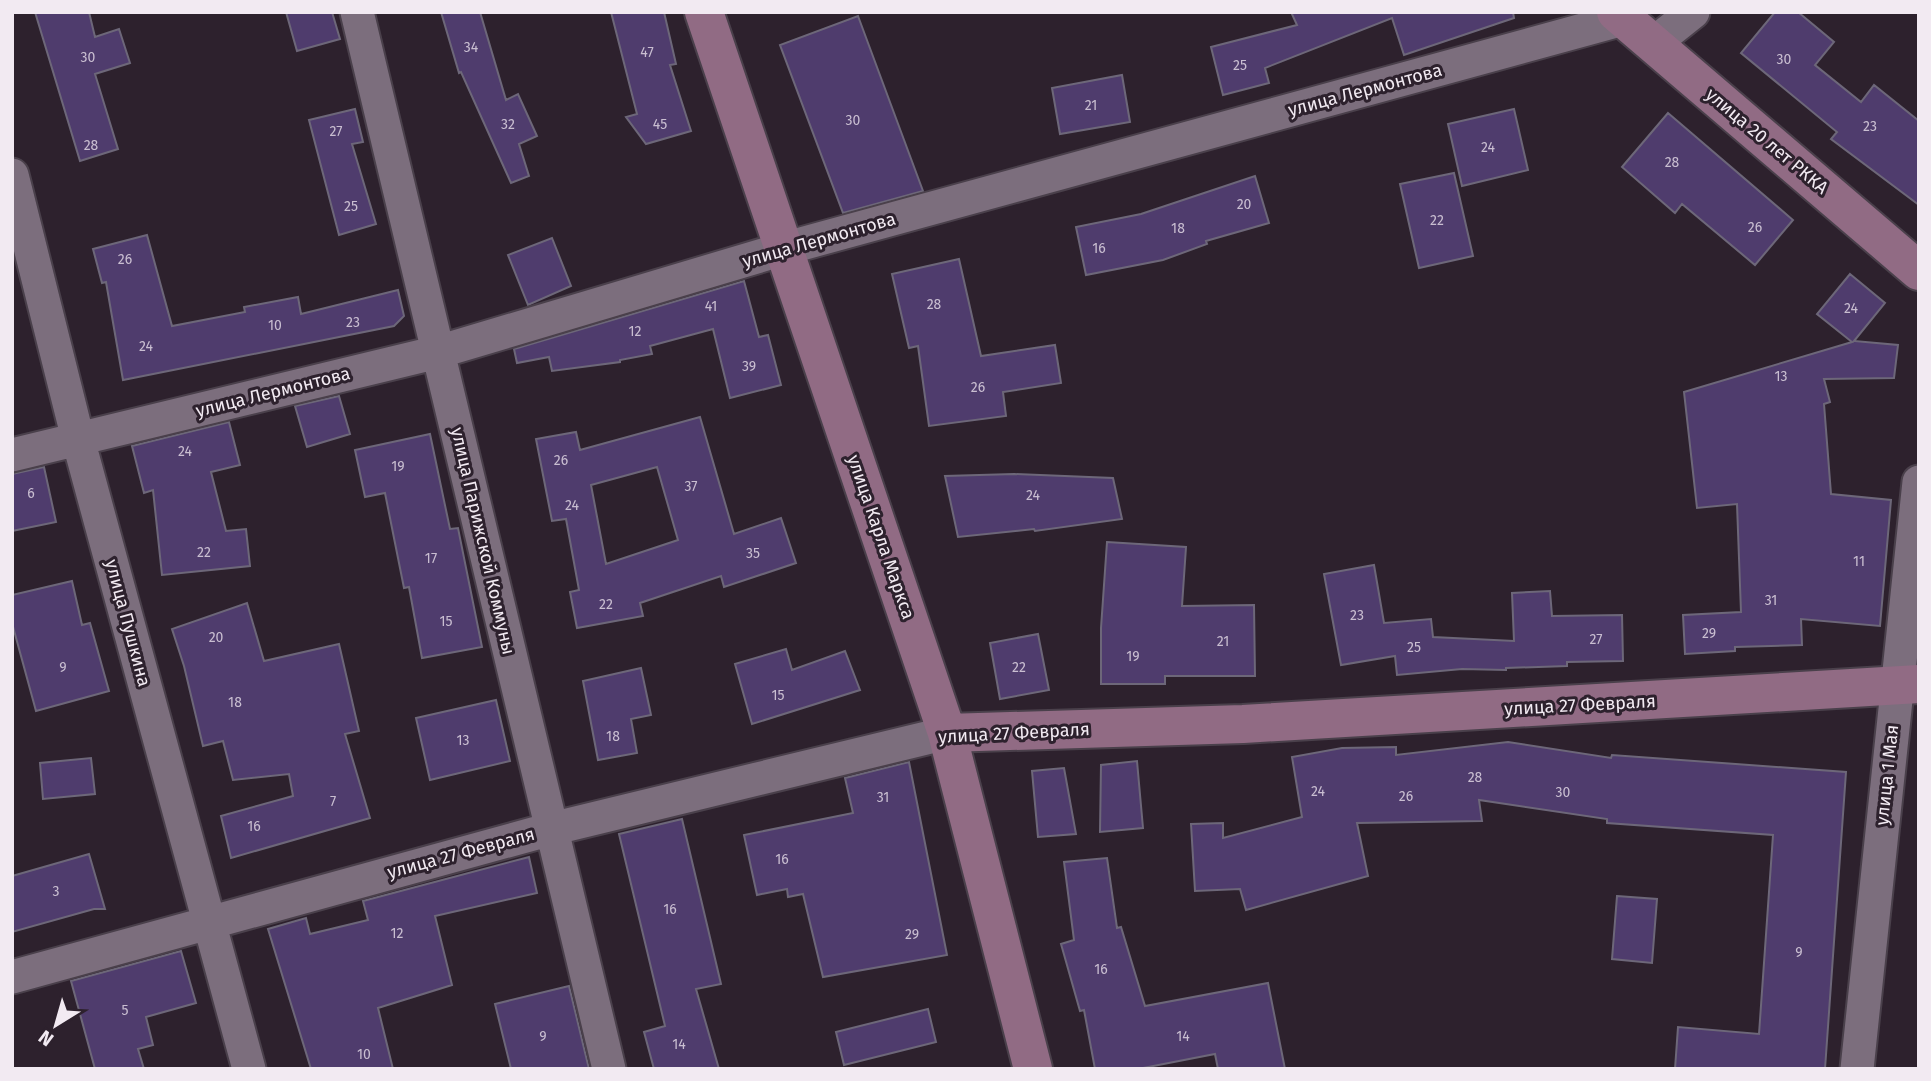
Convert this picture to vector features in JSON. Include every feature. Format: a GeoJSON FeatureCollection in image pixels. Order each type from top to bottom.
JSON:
{"type":"FeatureCollection","features":[{"type":"Feature","properties":{"kind":"street","name":"улица Парижской Коммуны"},"geometry":{"type":"LineString","coordinates":[[357,12],[609,1069]]}},
{"type":"Feature","properties":{"kind":"street","name":"улица Карла Маркса"},"geometry":{"type":"LineString","coordinates":[[704,12],[947,733],[1033,1069]]}},
{"type":"Feature","properties":{"kind":"street"},"geometry":{"type":"LineString","coordinates":[[1653,44],[1693,12]]}},
{"type":"Feature","properties":{"kind":"street","name":"улица Лермонтова"},"geometry":{"type":"LineString","coordinates":[[12,455],[438,352],[783,249],[1620,15]]}},
{"type":"Feature","properties":{"kind":"street","name":"улица 20 лет РККА"},"geometry":{"type":"LineString","coordinates":[[1620,15],[1919,271]]}},
{"type":"Feature","properties":{"kind":"street","name":"улица Пушкина"},"geometry":{"type":"LineString","coordinates":[[12,176],[78,439],[249,1069]]}},
{"type":"Feature","properties":{"kind":"street","name":"улица 1 Мая"},"geometry":{"type":"LineString","coordinates":[[1857,1069],[1908,686],[1919,482]]}},
{"type":"Feature","properties":{"kind":"street","name":"улица 27 Февраля"},"geometry":{"type":"LineString","coordinates":[[12,977],[551,829],[947,733],[1243,724],[1908,686]]}},
{"type":"Feature","properties":{"kind":"building"},"geometry":{"type":"Polygon","coordinates":[[[35,12],[89,12],[95,37],[119,29],[130,63],[95,74],[118,149],[80,161],[35,12]]]}},
{"type":"Feature","properties":{"kind":"building"},"geometry":{"type":"Polygon","coordinates":[[[286,12],[332,12],[340,39],[297,51],[286,12]]]}},
{"type":"Feature","properties":{"kind":"building"},"geometry":{"type":"Polygon","coordinates":[[[441,12],[480,12],[506,100],[518,94],[537,136],[519,144],[529,176],[511,183],[461,72],[459,73],[441,12]]]}},
{"type":"Feature","properties":{"kind":"building"},"geometry":{"type":"Polygon","coordinates":[[[611,12],[664,12],[676,64],[670,65],[691,131],[646,144],[626,117],[637,114],[611,12]]]}},
{"type":"Feature","properties":{"kind":"building"},"geometry":{"type":"Polygon","coordinates":[[[1291,12],[1513,12],[1514,18],[1404,55],[1392,18],[1265,68],[1269,83],[1223,95],[1211,47],[1297,25],[1291,12]]]}},
{"type":"Feature","properties":{"kind":"building"},"geometry":{"type":"Polygon","coordinates":[[[1775,12],[1798,12],[1834,42],[1815,65],[1861,102],[1874,85],[1919,121],[1919,205],[1831,139],[1837,132],[1741,53],[1775,12]]]}},
{"type":"Feature","properties":{"kind":"building"},"geometry":{"type":"Polygon","coordinates":[[[858,16],[923,191],[843,213],[780,45],[858,16]]]}},
{"type":"Feature","properties":{"kind":"building"},"geometry":{"type":"Polygon","coordinates":[[[1122,75],[1130,122],[1060,134],[1052,88],[1122,75]]]}},
{"type":"Feature","properties":{"kind":"building"},"geometry":{"type":"Polygon","coordinates":[[[355,109],[363,142],[352,144],[376,224],[339,235],[309,120],[355,109]]]}},
{"type":"Feature","properties":{"kind":"building"},"geometry":{"type":"Polygon","coordinates":[[[1514,109],[1528,170],[1462,186],[1448,124],[1514,109]]]}},
{"type":"Feature","properties":{"kind":"building"},"geometry":{"type":"Polygon","coordinates":[[[1668,113],[1793,220],[1755,265],[1682,204],[1675,213],[1622,167],[1668,113]]]}},
{"type":"Feature","properties":{"kind":"building"},"geometry":{"type":"Polygon","coordinates":[[[1454,173],[1473,256],[1419,268],[1400,184],[1454,173]]]}},
{"type":"Feature","properties":{"kind":"building"},"geometry":{"type":"Polygon","coordinates":[[[1255,176],[1269,223],[1206,241],[1207,244],[1163,260],[1086,275],[1076,227],[1141,214],[1255,176]]]}},
{"type":"Feature","properties":{"kind":"building"},"geometry":{"type":"Polygon","coordinates":[[[147,235],[172,326],[245,312],[244,307],[298,297],[301,314],[398,290],[404,316],[394,326],[123,380],[106,282],[102,283],[93,249],[147,235]]]}},
{"type":"Feature","properties":{"kind":"building"},"geometry":{"type":"Polygon","coordinates":[[[552,238],[571,286],[528,305],[508,255],[552,238]]]}},
{"type":"Feature","properties":{"kind":"building"},"geometry":{"type":"Polygon","coordinates":[[[959,259],[981,356],[1055,345],[1061,383],[1003,392],[1006,416],[929,426],[918,346],[909,348],[892,274],[959,259]]]}},
{"type":"Feature","properties":{"kind":"building"},"geometry":{"type":"Polygon","coordinates":[[[1850,274],[1885,303],[1854,341],[1898,345],[1894,378],[1824,379],[1830,402],[1824,404],[1831,494],[1891,500],[1880,626],[1801,619],[1802,645],[1735,647],[1735,651],[1685,654],[1683,615],[1741,612],[1737,504],[1697,508],[1684,392],[1852,342],[1817,314],[1850,274]]]}},
{"type":"Feature","properties":{"kind":"building"},"geometry":{"type":"Polygon","coordinates":[[[744,281],[759,337],[768,335],[781,385],[730,398],[713,329],[650,346],[652,354],[620,362],[552,371],[549,357],[517,363],[514,349],[744,281]]]}},
{"type":"Feature","properties":{"kind":"building"},"geometry":{"type":"Polygon","coordinates":[[[339,396],[350,434],[307,447],[295,406],[339,396]]]}},
{"type":"Feature","properties":{"kind":"building"},"geometry":{"type":"Polygon","coordinates":[[[700,417],[734,534],[781,518],[796,563],[724,587],[721,576],[640,603],[643,616],[577,628],[570,592],[579,590],[566,519],[552,521],[536,439],[576,432],[580,450],[700,417]],[[657,467],[591,485],[606,564],[678,540],[657,467]]]}},
{"type":"Feature","properties":{"kind":"building"},"geometry":{"type":"Polygon","coordinates":[[[229,422],[240,465],[211,472],[226,531],[246,529],[250,566],[162,575],[153,490],[144,493],[132,446],[229,422]]]}},
{"type":"Feature","properties":{"kind":"building"},"geometry":{"type":"Polygon","coordinates":[[[430,434],[450,529],[458,528],[482,647],[422,658],[409,587],[404,588],[385,493],[365,497],[355,450],[430,434]]]}},
{"type":"Feature","properties":{"kind":"building"},"geometry":{"type":"Polygon","coordinates":[[[44,467],[56,522],[12,531],[12,474],[44,467]]]}},
{"type":"Feature","properties":{"kind":"building"},"geometry":{"type":"Polygon","coordinates":[[[1014,474],[1113,478],[1122,519],[1035,531],[958,537],[945,476],[1014,474]]]}},
{"type":"Feature","properties":{"kind":"building"},"geometry":{"type":"Polygon","coordinates":[[[1107,542],[1186,547],[1182,606],[1254,605],[1255,676],[1165,676],[1165,684],[1101,684],[1101,628],[1107,542]]]}},
{"type":"Feature","properties":{"kind":"building"},"geometry":{"type":"Polygon","coordinates":[[[1374,565],[1384,623],[1431,619],[1433,637],[1514,641],[1512,593],[1550,591],[1552,616],[1622,615],[1623,661],[1567,662],[1567,666],[1506,670],[1462,669],[1397,675],[1395,656],[1341,665],[1324,574],[1374,565]]]}},
{"type":"Feature","properties":{"kind":"building"},"geometry":{"type":"Polygon","coordinates":[[[72,581],[82,625],[90,623],[109,691],[36,711],[12,623],[12,595],[72,581]]]}},
{"type":"Feature","properties":{"kind":"building"},"geometry":{"type":"Polygon","coordinates":[[[247,603],[264,661],[339,644],[359,731],[345,734],[370,818],[231,858],[221,816],[293,796],[289,774],[233,780],[223,741],[203,746],[184,666],[172,629],[247,603]]]}},
{"type":"Feature","properties":{"kind":"building"},"geometry":{"type":"Polygon","coordinates":[[[1038,634],[1049,690],[1000,699],[990,643],[1038,634]]]}},
{"type":"Feature","properties":{"kind":"building"},"geometry":{"type":"Polygon","coordinates":[[[786,649],[792,670],[845,651],[860,690],[752,724],[735,664],[786,649]]]}},
{"type":"Feature","properties":{"kind":"building"},"geometry":{"type":"Polygon","coordinates":[[[641,668],[651,715],[631,719],[637,753],[598,760],[583,681],[641,668]]]}},
{"type":"Feature","properties":{"kind":"building"},"geometry":{"type":"Polygon","coordinates":[[[496,700],[510,761],[430,780],[416,718],[496,700]]]}},
{"type":"Feature","properties":{"kind":"building"},"geometry":{"type":"Polygon","coordinates":[[[1508,742],[1611,758],[1612,755],[1846,772],[1825,1069],[1675,1069],[1678,1027],[1759,1034],[1773,835],[1607,823],[1607,819],[1479,800],[1482,821],[1357,823],[1368,876],[1246,910],[1240,889],[1195,891],[1191,824],[1223,823],[1223,838],[1302,817],[1292,757],[1342,748],[1396,747],[1396,755],[1508,742]]]}},
{"type":"Feature","properties":{"kind":"building"},"geometry":{"type":"Polygon","coordinates":[[[91,758],[95,794],[43,799],[40,763],[91,758]]]}},
{"type":"Feature","properties":{"kind":"building"},"geometry":{"type":"Polygon","coordinates":[[[1137,761],[1143,828],[1100,832],[1101,765],[1137,761]]]}},
{"type":"Feature","properties":{"kind":"building"},"geometry":{"type":"Polygon","coordinates":[[[909,762],[947,955],[823,977],[803,894],[788,897],[787,889],[757,895],[744,835],[853,813],[845,778],[909,762]]]}},
{"type":"Feature","properties":{"kind":"building"},"geometry":{"type":"Polygon","coordinates":[[[1064,768],[1076,834],[1038,837],[1032,771],[1064,768]]]}},
{"type":"Feature","properties":{"kind":"building"},"geometry":{"type":"Polygon","coordinates":[[[682,819],[721,984],[696,989],[719,1069],[654,1069],[644,1032],[665,1026],[619,834],[682,819]]]}},
{"type":"Feature","properties":{"kind":"building"},"geometry":{"type":"Polygon","coordinates":[[[89,854],[105,909],[94,909],[12,932],[12,876],[89,854]]]}},
{"type":"Feature","properties":{"kind":"building"},"geometry":{"type":"Polygon","coordinates":[[[529,857],[537,893],[435,916],[452,985],[378,1008],[393,1069],[311,1069],[268,929],[306,918],[310,934],[368,920],[363,901],[529,857]]]}},
{"type":"Feature","properties":{"kind":"building"},"geometry":{"type":"Polygon","coordinates":[[[1107,858],[1117,928],[1121,927],[1145,1006],[1268,983],[1285,1069],[1218,1069],[1215,1054],[1138,1069],[1095,1069],[1084,1010],[1080,1011],[1061,944],[1074,940],[1064,862],[1107,858]]]}},
{"type":"Feature","properties":{"kind":"building"},"geometry":{"type":"Polygon","coordinates":[[[1617,896],[1657,899],[1652,963],[1612,959],[1617,896]]]}},
{"type":"Feature","properties":{"kind":"building"},"geometry":{"type":"Polygon","coordinates":[[[181,951],[196,1003],[146,1017],[153,1045],[138,1049],[144,1069],[95,1069],[71,981],[181,951]]]}},
{"type":"Feature","properties":{"kind":"building"},"geometry":{"type":"Polygon","coordinates":[[[569,986],[589,1069],[511,1069],[495,1004],[569,986]]]}},
{"type":"Feature","properties":{"kind":"building"},"geometry":{"type":"Polygon","coordinates":[[[928,1009],[936,1042],[844,1065],[836,1032],[928,1009]]]}}]}
